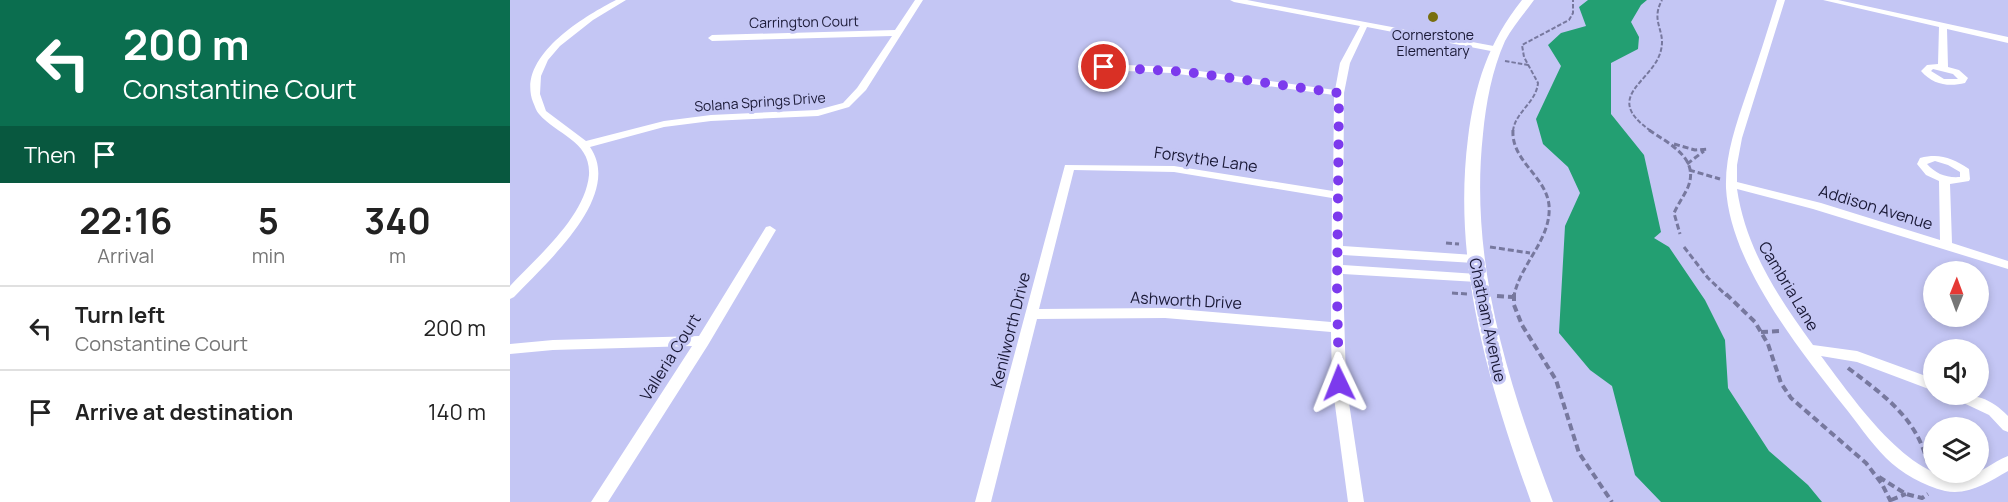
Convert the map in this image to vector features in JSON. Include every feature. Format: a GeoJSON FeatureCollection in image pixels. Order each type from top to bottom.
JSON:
{"type":"FeatureCollection","features":[{"type":"Feature","properties":{"kind":"street"},"geometry":{"type":"LineString","coordinates":[[510,294],[562,236],[584,205],[594,176],[594,165],[584,145],[533,102],[528,88],[528,79],[534,63],[551,42],[577,23],[622,0]]}},
{"type":"Feature","properties":{"kind":"street","name":"Solana Springs Drive"},"geometry":{"type":"LineString","coordinates":[[584,145],[639,129],[688,120],[834,110],[855,99],[919,0]]}},
{"type":"Feature","properties":{"kind":"street"},"geometry":{"type":"LineString","coordinates":[[1234,0],[1496,49]]}},
{"type":"Feature","properties":{"kind":"street","name":"Chatham Avenue"},"geometry":{"type":"LineString","coordinates":[[1528,0],[1514,18],[1496,49],[1482,95],[1475,136],[1470,194],[1474,260],[1494,357],[1520,445],[1542,502]]}},
{"type":"Feature","properties":{"kind":"street","name":"Cambria Lane"},"geometry":{"type":"LineString","coordinates":[[1781,0],[1736,140],[1732,167],[1734,212],[1744,243],[1778,305],[1831,381],[1891,453],[1923,475]]}},
{"type":"Feature","properties":{"kind":"street"},"geometry":{"type":"LineString","coordinates":[[1827,0],[2008,40]]}},
{"type":"Feature","properties":{"kind":"street"},"geometry":{"type":"LineString","coordinates":[[1356,502],[1339,383],[1337,250],[1339,93],[1345,63],[1365,24]]}},
{"type":"Feature","properties":{"kind":"street"},"geometry":{"type":"LineString","coordinates":[[1943,26],[1943,67]]}},
{"type":"Feature","properties":{"kind":"street","name":"Carrington Court"},"geometry":{"type":"LineString","coordinates":[[712,38],[897,33]]}},
{"type":"Feature","properties":{"kind":"street"},"geometry":{"type":"LineString","coordinates":[[1104,67],[1192,73],[1339,93]]}},
{"type":"Feature","properties":{"kind":"street","name":"Forsythe Lane"},"geometry":{"type":"LineString","coordinates":[[1070,167],[1174,169],[1338,195]]}},
{"type":"Feature","properties":{"kind":"street","name":"Kenilworth Drive"},"geometry":{"type":"LineString","coordinates":[[983,502],[1070,167]]}},
{"type":"Feature","properties":{"kind":"street"},"geometry":{"type":"LineString","coordinates":[[1944,179],[1946,246]]}},
{"type":"Feature","properties":{"kind":"street","name":"Addison Avenue"},"geometry":{"type":"LineString","coordinates":[[1733,184],[1807,203],[2008,266]]}},
{"type":"Feature","properties":{"kind":"street","name":"Valleria Court"},"geometry":{"type":"LineString","coordinates":[[598,502],[703,341],[770,230]]}},
{"type":"Feature","properties":{"kind":"street"},"geometry":{"type":"LineString","coordinates":[[1337,250],[1474,260]]}},
{"type":"Feature","properties":{"kind":"street"},"geometry":{"type":"LineString","coordinates":[[1337,269],[1477,278]]}},
{"type":"Feature","properties":{"kind":"street","name":"Ashworth Drive"},"geometry":{"type":"LineString","coordinates":[[1031,314],[1165,313],[1338,328]]}},
{"type":"Feature","properties":{"kind":"street"},"geometry":{"type":"LineString","coordinates":[[510,350],[553,345],[703,341]]}},
{"type":"Feature","properties":{"kind":"street"},"geometry":{"type":"LineString","coordinates":[[1809,350],[1825,350],[1853,355],[1923,381]]}},
{"type":"Feature","properties":{"kind":"street"},"geometry":{"type":"LineString","coordinates":[[1982,405],[1994,411],[2008,426]]}},
{"type":"Feature","properties":{"kind":"street","name":"Cambria Lane"},"geometry":{"type":"LineString","coordinates":[[1989,473],[2008,463]]}},
{"type":"Feature","properties":{"kind":"street","name":"Cambria Lane"},"geometry":{"type":"LineString","coordinates":[[1949,483],[1957,485],[1969,483]]}},
{"type":"Feature","properties":{"kind":"path"},"geometry":{"type":"LineString","coordinates":[[1573,0],[1573,14],[1566,22],[1537,34],[1522,45],[1524,60],[1538,77],[1538,83],[1533,100],[1515,120],[1514,142],[1522,159],[1541,183],[1549,204],[1549,214],[1546,229],[1519,276],[1513,297],[1519,320],[1553,374],[1563,400],[1574,444],[1584,464],[1612,502]]}},
{"type":"Feature","properties":{"kind":"path"},"geometry":{"type":"LineString","coordinates":[[1662,0],[1655,17],[1662,39],[1659,55],[1637,80],[1630,106],[1635,119],[1672,144],[1687,164],[1690,179],[1674,213],[1680,234]]}},
{"type":"Feature","properties":{"kind":"path"},"geometry":{"type":"LineString","coordinates":[[1672,144],[1704,151]]}},
{"type":"Feature","properties":{"kind":"path"},"geometry":{"type":"LineString","coordinates":[[1687,164],[1709,149]]}},
{"type":"Feature","properties":{"kind":"path"},"geometry":{"type":"LineString","coordinates":[[1689,170],[1714,176],[1733,184]]}},
{"type":"Feature","properties":{"kind":"path"},"geometry":{"type":"LineString","coordinates":[[1684,247],[1708,278],[1755,322],[1768,344],[1781,383],[1791,398],[1866,463],[1891,501],[1906,494]]}},
{"type":"Feature","properties":{"kind":"path"},"geometry":{"type":"LineString","coordinates":[[1825,350],[1893,403],[1909,420],[1923,444]]}},
{"type":"Feature","properties":{"kind":"path"},"geometry":{"type":"LineString","coordinates":[[1876,475],[1906,494],[1922,498],[1928,494],[1927,483]]}},
{"type":"Feature","properties":{"kind":"shaded area"},"geometry":{"type":"Polygon","coordinates":[[[1588,0],[1647,0],[1641,5],[1631,22],[1639,37],[1638,49],[1611,63],[1611,114],[1644,155],[1661,232],[1654,238],[1669,247],[1705,300],[1725,340],[1728,388],[1769,451],[1808,485],[1822,502],[1661,502],[1635,475],[1612,386],[1590,370],[1559,333],[1565,226],[1580,193],[1568,167],[1543,144],[1536,119],[1561,66],[1548,45],[1561,33],[1586,26],[1579,7],[1588,0]]]}},
{"type":"Feature","properties":{"kind":"place","name":"Cornerstone Elementary"},"geometry":{"type":"Point","coordinates":[1433,17]}},
{"type":"Feature","properties":{"kind":"route"},"geometry":{"type":"LineString","coordinates":[[1104,67],[1171,70],[1339,93],[1337,294],[1339,383]]}}]}
